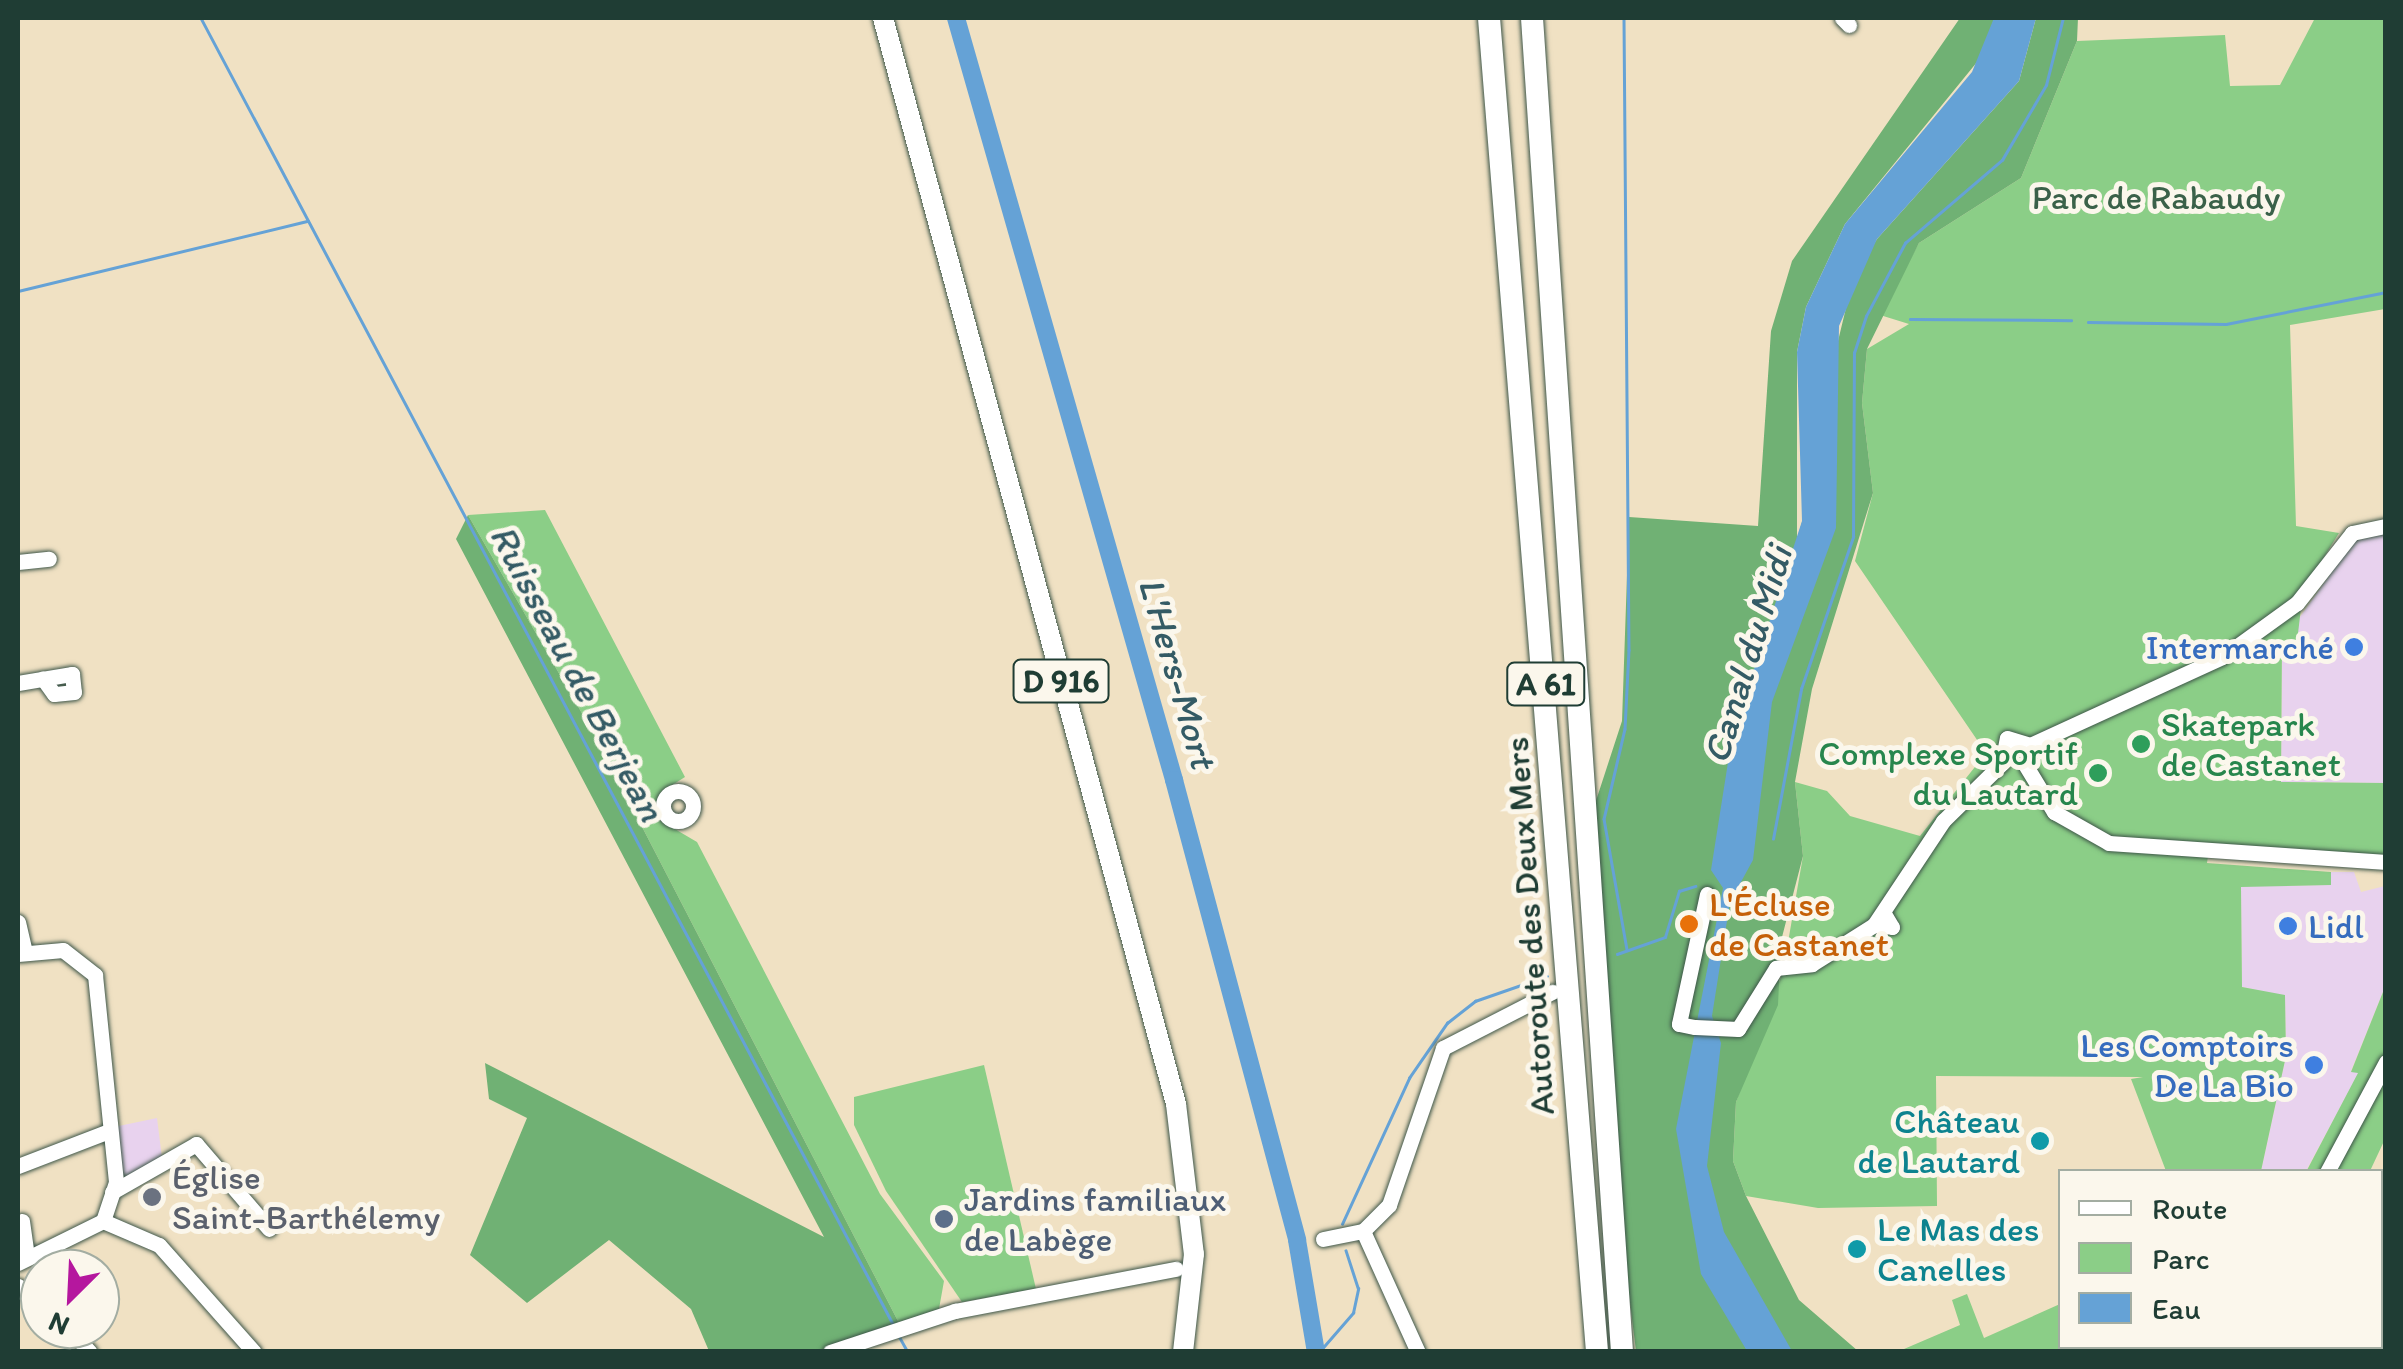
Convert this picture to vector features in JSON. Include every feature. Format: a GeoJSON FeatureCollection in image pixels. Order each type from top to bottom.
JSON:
{"type":"FeatureCollection","features":[{"type":"Feature","properties":{"kind":"highway","name":"Autoroute des Deux Mers"},"geometry":{"type":"LineString","coordinates":[[1489,18],[1598,1352]]}},
{"type":"Feature","properties":{"kind":"highway","name":"Autoroute des Deux Mers"},"geometry":{"type":"LineString","coordinates":[[1532,18],[1622,1352]]}},
{"type":"Feature","properties":{"kind":"main road","name":"D 916"},"geometry":{"type":"LineString","coordinates":[[883,18],[1176,1104],[1194,1254],[1183,1352]]}},
{"type":"Feature","properties":{"kind":"street"},"geometry":{"type":"LineString","coordinates":[[1707,894],[1679,1024],[1719,1032],[1746,1024],[1776,968],[1812,964],[1879,918],[1943,821],[2002,763],[2007,738],[2030,745],[2222,657],[2297,603],[2352,532],[2386,526]]}},
{"type":"Feature","properties":{"kind":"street"},"geometry":{"type":"LineString","coordinates":[[18,562],[49,558]]}},
{"type":"Feature","properties":{"kind":"street"},"geometry":{"type":"LineString","coordinates":[[18,683],[43,680]]}},
{"type":"Feature","properties":{"kind":"street"},"geometry":{"type":"LineString","coordinates":[[2030,745],[2026,766],[2054,812],[2109,843],[2386,862]]}},
{"type":"Feature","properties":{"kind":"street"},"geometry":{"type":"LineString","coordinates":[[2002,763],[2026,766]]}},
{"type":"Feature","properties":{"kind":"street"},"geometry":{"type":"LineString","coordinates":[[18,922],[21,953],[80,955],[95,974],[112,1192],[103,1221],[45,1249]]}},
{"type":"Feature","properties":{"kind":"street"},"geometry":{"type":"LineString","coordinates":[[1323,1239],[1364,1231],[1395,1194],[1443,1048],[1552,992]]}},
{"type":"Feature","properties":{"kind":"street"},"geometry":{"type":"LineString","coordinates":[[2329,1169],[2386,1062]]}},
{"type":"Feature","properties":{"kind":"street"},"geometry":{"type":"LineString","coordinates":[[18,1166],[106,1132]]}},
{"type":"Feature","properties":{"kind":"street"},"geometry":{"type":"LineString","coordinates":[[112,1192],[196,1144],[269,1229]]}},
{"type":"Feature","properties":{"kind":"street"},"geometry":{"type":"LineString","coordinates":[[103,1221],[168,1253],[254,1352]]}},
{"type":"Feature","properties":{"kind":"street"},"geometry":{"type":"LineString","coordinates":[[22,1222],[22,1249]]}},
{"type":"Feature","properties":{"kind":"street"},"geometry":{"type":"LineString","coordinates":[[1364,1231],[1418,1352]]}},
{"type":"Feature","properties":{"kind":"street"},"geometry":{"type":"LineString","coordinates":[[830,1352],[912,1322],[1176,1269]]}},
{"type":"Feature","properties":{"kind":"shaded area"},"geometry":{"type":"Polygon","coordinates":[[[2385,534],[2385,783],[2281,782],[2282,642],[2354,541],[2385,534]]]}},
{"type":"Feature","properties":{"kind":"shaded area"},"geometry":{"type":"Polygon","coordinates":[[[2331,872],[2354,872],[2361,892],[2385,886],[2385,987],[2351,1071],[2359,1072],[2307,1169],[2261,1169],[2286,1056],[2285,996],[2242,987],[2241,886],[2330,885],[2331,872]]]}},
{"type":"Feature","properties":{"kind":"shaded area"},"geometry":{"type":"Polygon","coordinates":[[[157,1118],[162,1158],[124,1177],[114,1127],[157,1118]]]}},
{"type":"Feature","properties":{"kind":"green space"},"geometry":{"type":"Polygon","coordinates":[[[1960,18],[1994,18],[1986,51],[1845,224],[1806,307],[1797,352],[1797,539],[1832,421],[1831,370],[1853,279],[1877,239],[2019,81],[2036,18],[2078,18],[2077,41],[2021,178],[1919,243],[1867,349],[1862,403],[1873,493],[1812,689],[1795,782],[1803,856],[1781,941],[1778,1005],[1736,1102],[1733,1161],[1746,1196],[1799,1300],[1858,1351],[1636,1351],[1610,1141],[1591,816],[1622,721],[1629,517],[1758,526],[1771,331],[1792,261],[1960,18]]]}},
{"type":"Feature","properties":{"kind":"green space","name":"Complexe Sportif du Lautard"},"geometry":{"type":"Polygon","coordinates":[[[2315,18],[2385,18],[2385,309],[2290,325],[2296,526],[2339,533],[2306,586],[2211,670],[2301,608],[2297,642],[2282,642],[2281,782],[2385,783],[2385,857],[2209,850],[2207,863],[2331,872],[2331,885],[2241,887],[2242,987],[2285,995],[2286,1056],[2261,1169],[2165,1169],[2131,1079],[2143,1077],[1936,1076],[1937,1206],[1818,1208],[1746,1196],[1733,1161],[1736,1102],[1783,971],[1803,856],[1795,782],[1827,791],[1850,816],[1920,836],[1986,753],[1855,561],[1873,493],[1862,403],[1867,349],[1909,324],[1880,315],[1919,243],[2021,178],[2077,41],[2225,35],[2230,86],[2280,85],[2315,18]]]}},
{"type":"Feature","properties":{"kind":"green space"},"geometry":{"type":"Polygon","coordinates":[[[545,510],[685,777],[661,792],[656,818],[697,842],[880,1194],[944,1281],[939,1309],[899,1323],[595,736],[468,515],[545,510]]]}},
{"type":"Feature","properties":{"kind":"green space"},"geometry":{"type":"Polygon","coordinates":[[[468,515],[595,736],[899,1323],[822,1351],[709,1351],[691,1309],[609,1240],[527,1303],[470,1255],[527,1118],[489,1099],[485,1063],[824,1237],[456,539],[468,515]]]}},
{"type":"Feature","properties":{"kind":"green space"},"geometry":{"type":"Polygon","coordinates":[[[2385,987],[2385,1139],[2371,1169],[2308,1169],[2358,1073],[2351,1072],[2385,987]]]}},
{"type":"Feature","properties":{"kind":"green space"},"geometry":{"type":"Polygon","coordinates":[[[984,1065],[1036,1289],[962,1302],[886,1191],[854,1125],[854,1097],[984,1065]]]}},
{"type":"Feature","properties":{"kind":"green space"},"geometry":{"type":"Polygon","coordinates":[[[1967,1294],[1984,1338],[2058,1305],[2058,1349],[2105,1349],[1897,1352],[1960,1325],[1952,1300],[1967,1294]]]}},
{"type":"Feature","properties":{"kind":"water"},"geometry":{"type":"Polygon","coordinates":[[[1994,18],[2036,18],[2019,81],[1877,239],[1839,326],[1836,528],[1772,702],[1753,860],[1730,902],[1712,1016],[1721,1043],[1707,1166],[1724,1232],[1792,1351],[1747,1351],[1701,1274],[1676,1129],[1723,888],[1711,870],[1732,737],[1802,521],[1797,352],[1806,307],[1845,224],[1972,72],[1994,18]]]}},
{"type":"Feature","properties":{"kind":"waterway","name":"Ruisseau de Berjean"},"geometry":{"type":"LineString","coordinates":[[201,18],[893,1324]]}},
{"type":"Feature","properties":{"kind":"waterway","name":"L'Hers-Mort"},"geometry":{"type":"LineString","coordinates":[[956,18],[1174,780],[1297,1240],[1316,1352]]}},
{"type":"Feature","properties":{"kind":"waterway"},"geometry":{"type":"LineString","coordinates":[[1624,18],[1629,650],[1625,729],[1604,819],[1627,950]]}},
{"type":"Feature","properties":{"kind":"waterway"},"geometry":{"type":"LineString","coordinates":[[1773,839],[1801,689],[1853,537],[1854,353],[1866,316],[1905,243],[2002,160],[2046,85],[2063,18]]}},
{"type":"Feature","properties":{"kind":"waterway"},"geometry":{"type":"LineString","coordinates":[[18,291],[308,221]]}},
{"type":"Feature","properties":{"kind":"waterway"},"geometry":{"type":"LineString","coordinates":[[2088,322],[2226,324],[2386,292]]}},
{"type":"Feature","properties":{"kind":"waterway"},"geometry":{"type":"LineString","coordinates":[[1910,319],[2071,320]]}},
{"type":"Feature","properties":{"kind":"waterway"},"geometry":{"type":"LineString","coordinates":[[1617,954],[1665,937],[1679,891],[1695,886]]}},
{"type":"Feature","properties":{"kind":"waterway"},"geometry":{"type":"LineString","coordinates":[[1342,1224],[1409,1078],[1447,1023],[1475,1001],[1547,976]]}},
{"type":"Feature","properties":{"kind":"waterway"},"geometry":{"type":"LineString","coordinates":[[1319,1352],[1353,1313],[1358,1289],[1346,1251]]}},
{"type":"Feature","properties":{"kind":"waterway","name":"Ruisseau de Berjean"},"geometry":{"type":"LineString","coordinates":[[899,1336],[908,1352]]}},
{"type":"Feature","properties":{"kind":"place","name":"Intermarché"},"geometry":{"type":"Point","coordinates":[2354,647]}},
{"type":"Feature","properties":{"kind":"place","name":"Skatepark de Castanet"},"geometry":{"type":"Point","coordinates":[2141,744]}},
{"type":"Feature","properties":{"kind":"place","name":"Complexe Sportif du Lautard"},"geometry":{"type":"Point","coordinates":[2098,773]}},
{"type":"Feature","properties":{"kind":"place","name":"L'Écluse de Castanet"},"geometry":{"type":"Point","coordinates":[1689,924]}},
{"type":"Feature","properties":{"kind":"place","name":"Lidl"},"geometry":{"type":"Point","coordinates":[2288,926]}},
{"type":"Feature","properties":{"kind":"place","name":"Les Comptoirs De La Bio"},"geometry":{"type":"Point","coordinates":[2314,1065]}},
{"type":"Feature","properties":{"kind":"place","name":"Château de Lautard"},"geometry":{"type":"Point","coordinates":[2040,1141]}},
{"type":"Feature","properties":{"kind":"place","name":"Église Saint-Barthélemy"},"geometry":{"type":"Point","coordinates":[152,1197]}},
{"type":"Feature","properties":{"kind":"place","name":"Jardins familiaux de Labège"},"geometry":{"type":"Point","coordinates":[944,1219]}},
{"type":"Feature","properties":{"kind":"place","name":"Le Mas des Canelles"},"geometry":{"type":"Point","coordinates":[1857,1249]}},
{"type":"Feature","properties":{"kind":"park label","name":"Parc de Rabaudy"},"geometry":{"type":"Point","coordinates":[2156,197]}},
{"type":"Feature","properties":{"kind":"water label","name":"Canal du Midi"},"geometry":{"type":"Point","coordinates":[1748,655]}}]}
